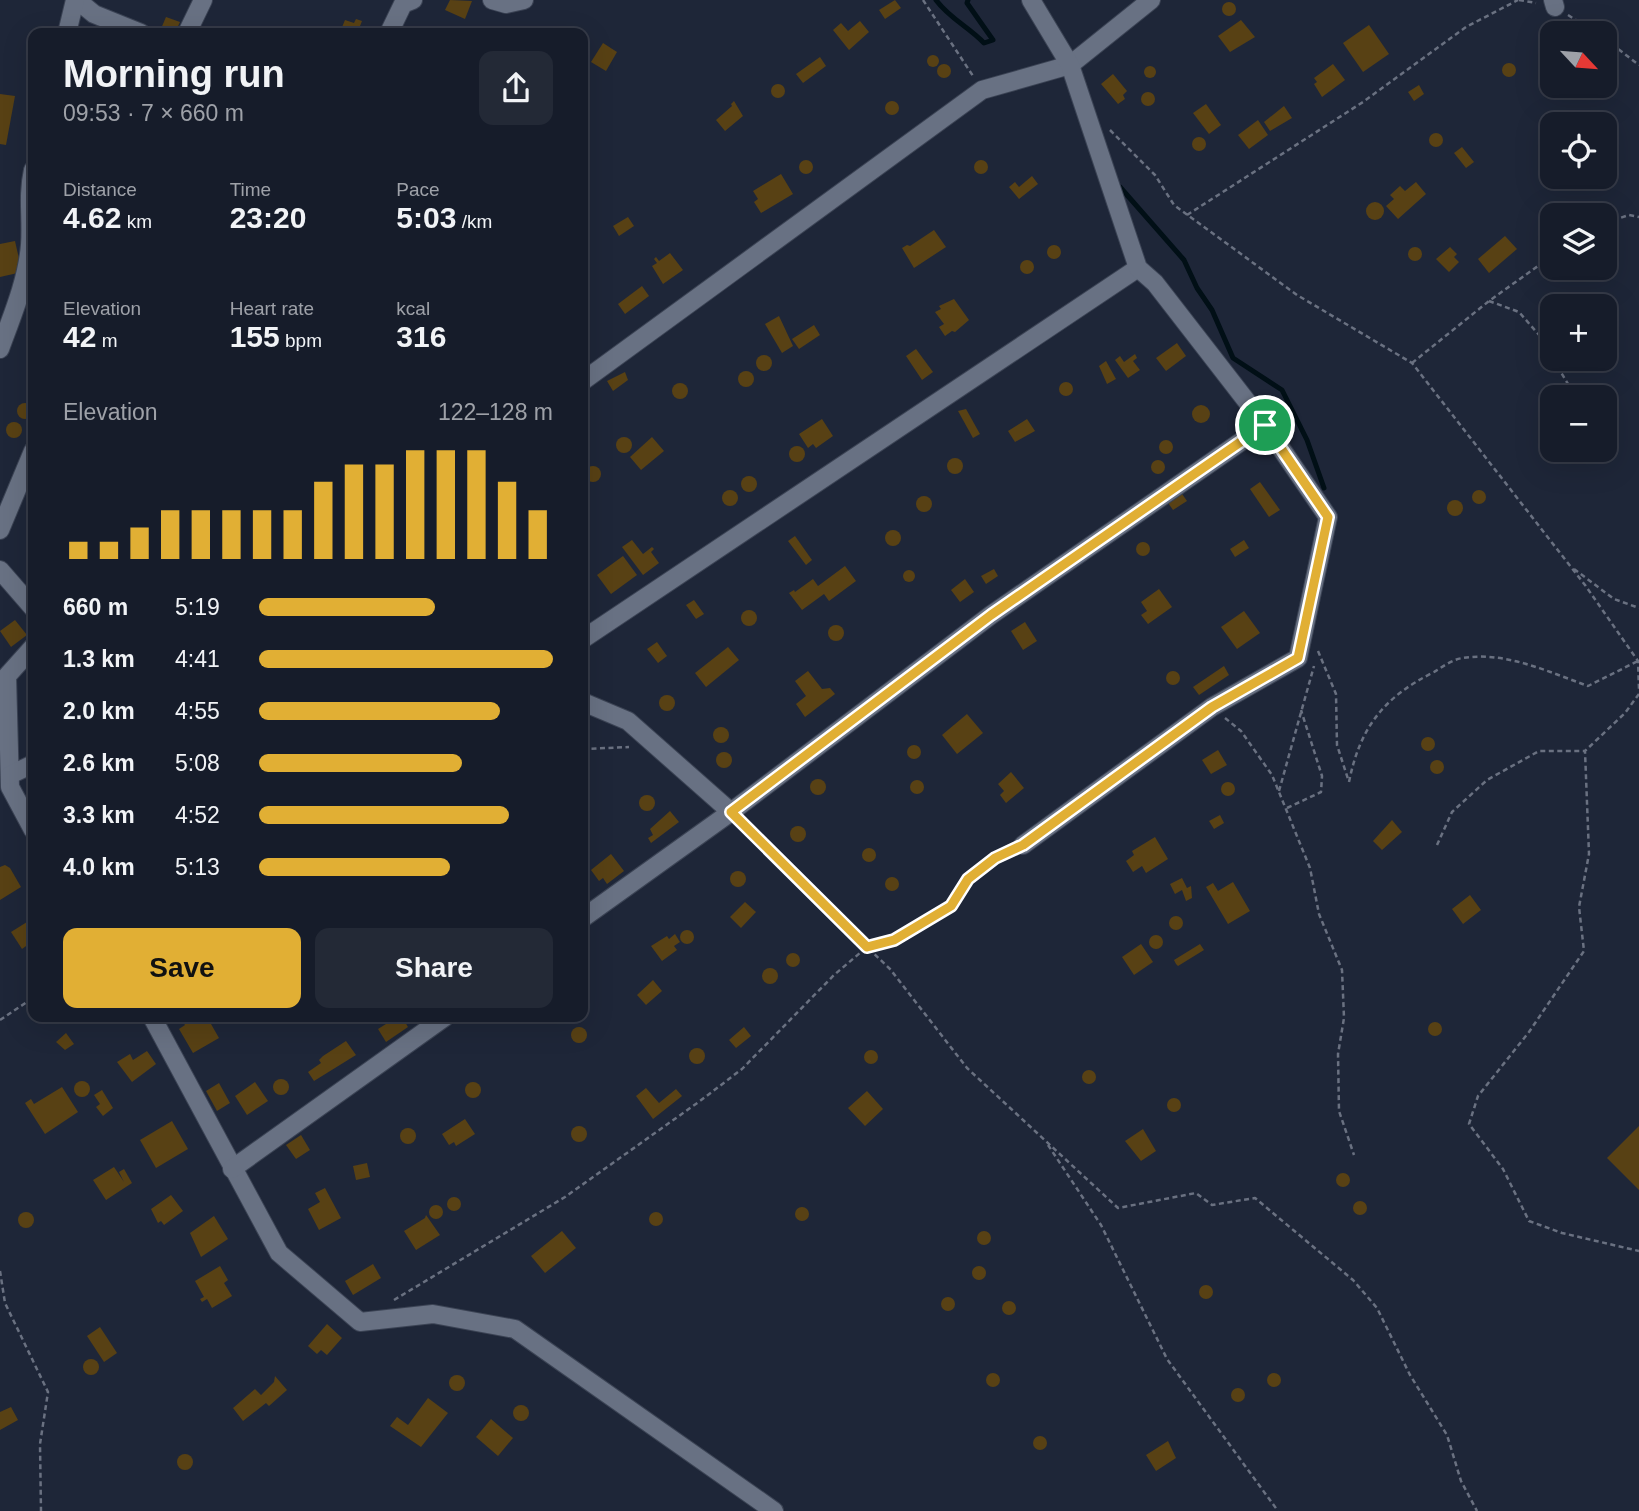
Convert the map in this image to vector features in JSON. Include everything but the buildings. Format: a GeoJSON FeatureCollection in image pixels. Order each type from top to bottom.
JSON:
{"type":"FeatureCollection","features":[{"type":"Feature","properties":{"kind":"street"},"geometry":{"type":"LineString","coordinates":[[68,28],[76,0],[94,14],[129,28]]}},
{"type":"Feature","properties":{"kind":"street"},"geometry":{"type":"LineString","coordinates":[[189,28],[203,0]]}},
{"type":"Feature","properties":{"kind":"street"},"geometry":{"type":"LineString","coordinates":[[492,0],[506,4],[524,0]]}},
{"type":"Feature","properties":{"kind":"street"},"geometry":{"type":"LineString","coordinates":[[1023,845],[1212,707],[1298,658],[1328,517],[1265,425],[1155,283],[1138,268],[1070,65],[1031,0]]}},
{"type":"Feature","properties":{"kind":"street"},"geometry":{"type":"LineString","coordinates":[[588,377],[982,90],[1070,65],[1151,0]]}},
{"type":"Feature","properties":{"kind":"street"},"geometry":{"type":"LineString","coordinates":[[391,28],[407,1]]}},
{"type":"Feature","properties":{"kind":"street"},"geometry":{"type":"LineString","coordinates":[[0,349],[20,296],[28,255]]}},
{"type":"Feature","properties":{"kind":"street"},"geometry":{"type":"LineString","coordinates":[[588,636],[1138,268]]}},
{"type":"Feature","properties":{"kind":"street"},"geometry":{"type":"LineString","coordinates":[[588,914],[731,812],[991,615],[1265,425]]}},
{"type":"Feature","properties":{"kind":"street"},"geometry":{"type":"LineString","coordinates":[[0,530],[28,463]]}},
{"type":"Feature","properties":{"kind":"street"},"geometry":{"type":"LineString","coordinates":[[0,570],[28,602]]}},
{"type":"Feature","properties":{"kind":"street"},"geometry":{"type":"LineString","coordinates":[[28,653],[7,676],[7,785],[28,821]]}},
{"type":"Feature","properties":{"kind":"street"},"geometry":{"type":"LineString","coordinates":[[588,704],[628,721],[731,812]]}},
{"type":"Feature","properties":{"kind":"street"},"geometry":{"type":"LineString","coordinates":[[7,785],[28,768]]}},
{"type":"Feature","properties":{"kind":"street"},"geometry":{"type":"LineString","coordinates":[[155,1022],[279,1253],[359,1322],[433,1314],[515,1329],[774,1511]]}},
{"type":"Feature","properties":{"kind":"street"},"geometry":{"type":"LineString","coordinates":[[232,1170],[438,1022]]}},
{"type":"Feature","properties":{"kind":"path"},"geometry":{"type":"LineString","coordinates":[[923,0],[982,90]]}},
{"type":"Feature","properties":{"kind":"path"},"geometry":{"type":"LineString","coordinates":[[1187,215],[1363,102],[1466,27],[1518,0]]}},
{"type":"Feature","properties":{"kind":"path"},"geometry":{"type":"LineString","coordinates":[[1617,48],[1639,65]]}},
{"type":"Feature","properties":{"kind":"path"},"geometry":{"type":"LineString","coordinates":[[1110,130],[1155,175],[1174,205],[1297,295],[1412,363],[1569,565],[1638,661],[1639,692],[1625,713],[1585,751],[1539,751],[1487,780],[1452,812],[1437,845]]}},
{"type":"Feature","properties":{"kind":"path"},"geometry":{"type":"LineString","coordinates":[[1617,219],[1629,215],[1639,217]]}},
{"type":"Feature","properties":{"kind":"path"},"geometry":{"type":"LineString","coordinates":[[1412,363],[1489,301],[1540,265]]}},
{"type":"Feature","properties":{"kind":"path"},"geometry":{"type":"LineString","coordinates":[[1489,301],[1519,312],[1540,336]]}},
{"type":"Feature","properties":{"kind":"path"},"geometry":{"type":"LineString","coordinates":[[1560,371],[1568,384]]}},
{"type":"Feature","properties":{"kind":"path"},"geometry":{"type":"LineString","coordinates":[[1569,565],[1614,599],[1639,608]]}},
{"type":"Feature","properties":{"kind":"path"},"geometry":{"type":"LineString","coordinates":[[1279,791],[1318,650],[1336,694],[1337,745],[1349,782],[1354,755],[1379,710],[1417,680],[1461,658],[1504,659],[1588,686],[1638,661]]}},
{"type":"Feature","properties":{"kind":"path"},"geometry":{"type":"LineString","coordinates":[[1212,707],[1241,731],[1272,775],[1310,868],[1319,914],[1342,970],[1344,1018],[1338,1054],[1339,1111],[1354,1155]]}},
{"type":"Feature","properties":{"kind":"path"},"geometry":{"type":"LineString","coordinates":[[1287,808],[1321,792],[1322,776],[1301,710]]}},
{"type":"Feature","properties":{"kind":"path"},"geometry":{"type":"LineString","coordinates":[[588,748],[616,749],[653,744]]}},
{"type":"Feature","properties":{"kind":"path"},"geometry":{"type":"LineString","coordinates":[[1585,751],[1589,854],[1579,907],[1584,951],[1529,1032],[1478,1096],[1469,1124],[1503,1169],[1529,1222],[1562,1233],[1639,1251]]}},
{"type":"Feature","properties":{"kind":"path"},"geometry":{"type":"LineString","coordinates":[[731,812],[890,969],[967,1068],[1118,1208],[1196,1193],[1212,1205],[1255,1198],[1353,1280],[1377,1308],[1410,1375],[1447,1435],[1461,1481],[1477,1511]]}},
{"type":"Feature","properties":{"kind":"path"},"geometry":{"type":"LineString","coordinates":[[391,1302],[565,1197],[700,1101],[742,1069],[806,1003],[867,947],[894,940],[951,906],[968,879],[995,858],[1023,845]]}},
{"type":"Feature","properties":{"kind":"path"},"geometry":{"type":"LineString","coordinates":[[0,1020],[28,1001]]}},
{"type":"Feature","properties":{"kind":"path"},"geometry":{"type":"LineString","coordinates":[[1044,1139],[1101,1225],[1167,1359],[1278,1511]]}},
{"type":"Feature","properties":{"kind":"path"},"geometry":{"type":"LineString","coordinates":[[0,1271],[5,1303],[48,1392],[40,1444],[41,1511]]}},
{"type":"Feature","properties":{"kind":"waterway"},"geometry":{"type":"LineString","coordinates":[[936,0],[984,43],[993,40],[967,3],[968,0]]}},
{"type":"Feature","properties":{"kind":"waterway"},"geometry":{"type":"LineString","coordinates":[[1120,187],[1184,260],[1197,288],[1212,310],[1233,358],[1282,390],[1307,440],[1324,488]]}},
{"type":"Feature","properties":{"kind":"route"},"geometry":{"type":"LineString","coordinates":[[1265,425],[1328,517],[1298,658],[1212,707],[1023,845],[995,858],[968,879],[951,906],[894,940],[867,947],[731,812],[991,615],[1265,425]]}}]}
